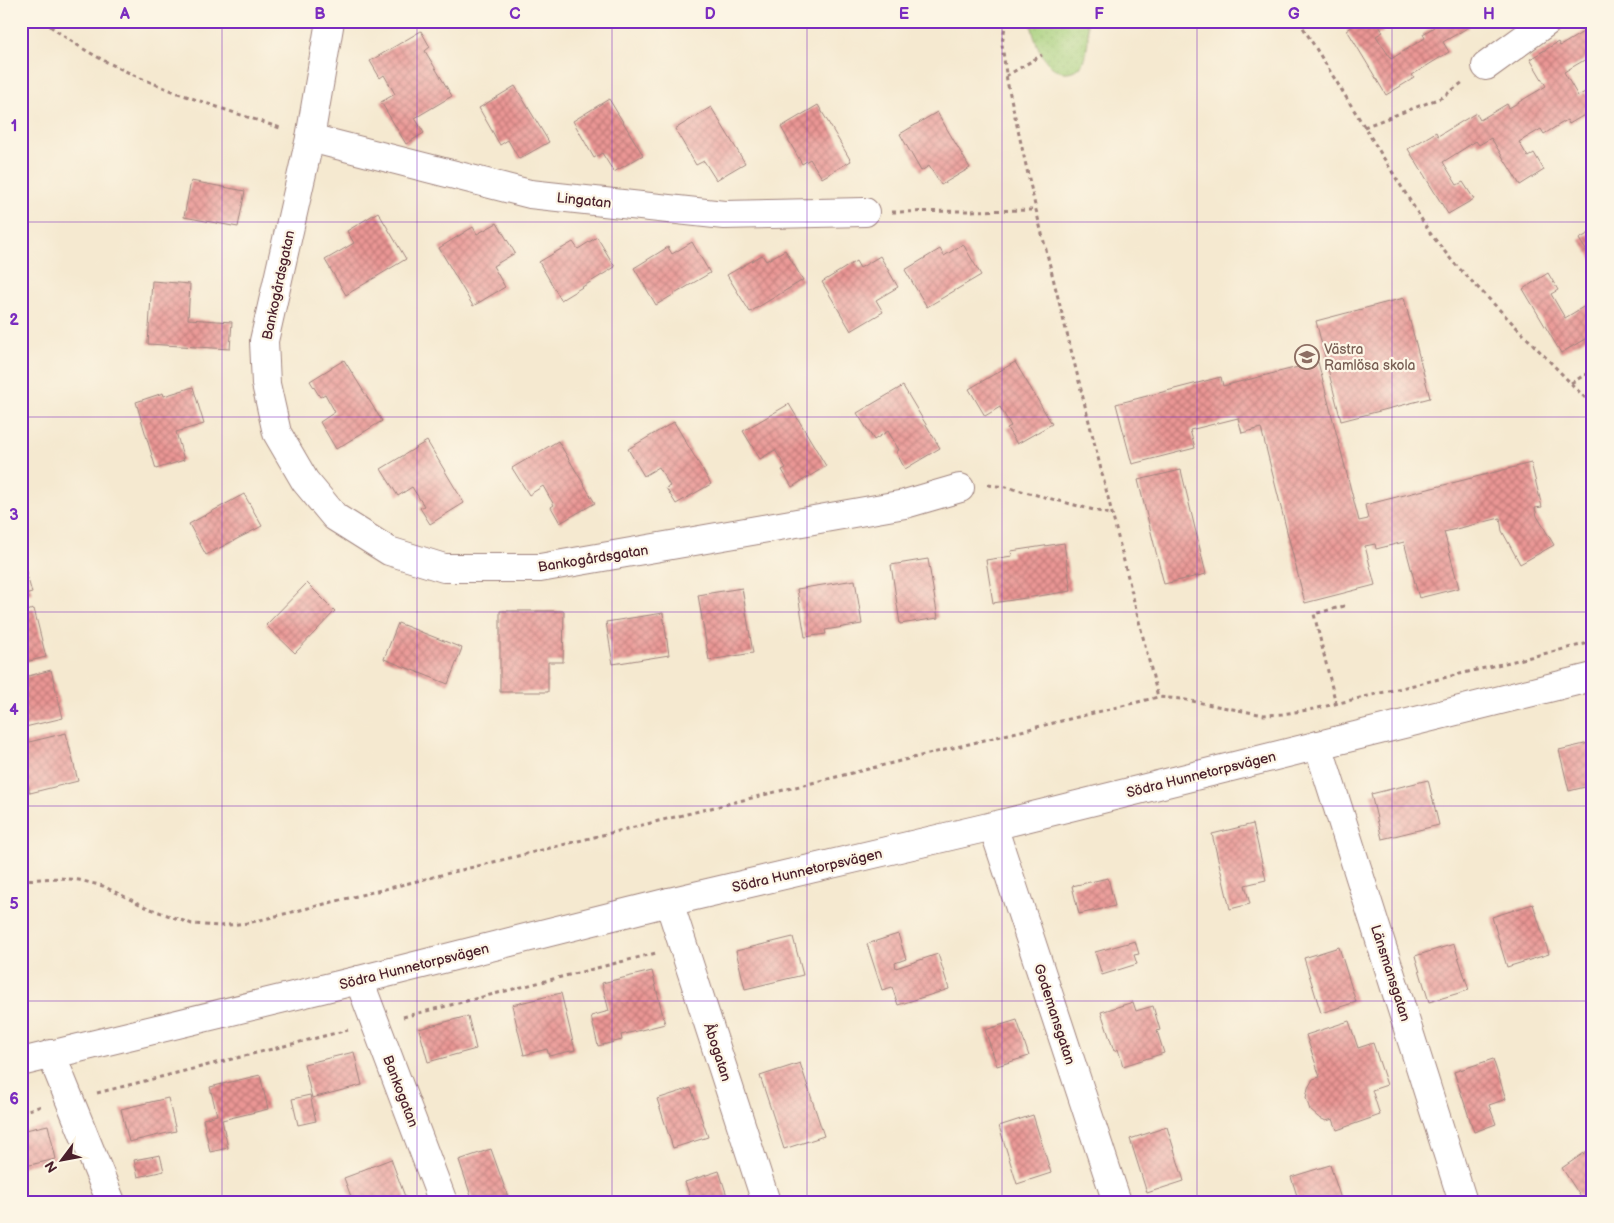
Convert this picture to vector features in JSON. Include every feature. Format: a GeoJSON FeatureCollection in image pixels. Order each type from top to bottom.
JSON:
{"type":"FeatureCollection","features":[{"type":"Feature","properties":{"kind":"street","name":"Bankogårdsgatan"},"geometry":{"type":"LineString","coordinates":[[330,21],[310,138],[264,341],[266,384],[277,433],[305,481],[335,517],[389,552],[444,568],[540,568],[905,504],[960,488]]}},
{"type":"Feature","properties":{"kind":"street"},"geometry":{"type":"LineString","coordinates":[[1486,66],[1548,21]]}},
{"type":"Feature","properties":{"kind":"street","name":"Lingatan"},"geometry":{"type":"LineString","coordinates":[[310,138],[530,194],[724,216],[865,212]]}},
{"type":"Feature","properties":{"kind":"street","name":"Södra Hunnetorpsvägen"},"geometry":{"type":"LineString","coordinates":[[21,1062],[360,980],[669,902],[993,826],[1593,677]]}},
{"type":"Feature","properties":{"kind":"street","name":"Länsmansgatan"},"geometry":{"type":"LineString","coordinates":[[1318,745],[1464,1202]]}},
{"type":"Feature","properties":{"kind":"street","name":"Godemansgatan"},"geometry":{"type":"LineString","coordinates":[[993,826],[1117,1202]]}},
{"type":"Feature","properties":{"kind":"street","name":"Åbogatan"},"geometry":{"type":"LineString","coordinates":[[669,902],[766,1202]]}},
{"type":"Feature","properties":{"kind":"street","name":"Bankogatan"},"geometry":{"type":"LineString","coordinates":[[360,980],[442,1202]]}},
{"type":"Feature","properties":{"kind":"street"},"geometry":{"type":"LineString","coordinates":[[51,1054],[111,1202]]}},
{"type":"Feature","properties":{"kind":"path"},"geometry":{"type":"LineString","coordinates":[[44,21],[93,54],[157,86],[310,138]]}},
{"type":"Feature","properties":{"kind":"path"},"geometry":{"type":"LineString","coordinates":[[1006,21],[1002,44],[1006,76],[1036,210],[1158,697]]}},
{"type":"Feature","properties":{"kind":"path"},"geometry":{"type":"LineString","coordinates":[[1290,21],[1299,22],[1430,232],[1454,262],[1593,406]]}},
{"type":"Feature","properties":{"kind":"path"},"geometry":{"type":"LineString","coordinates":[[1006,76],[1042,55]]}},
{"type":"Feature","properties":{"kind":"path"},"geometry":{"type":"LineString","coordinates":[[1364,127],[1443,97],[1486,66]]}},
{"type":"Feature","properties":{"kind":"path"},"geometry":{"type":"LineString","coordinates":[[865,212],[918,213],[1036,210]]}},
{"type":"Feature","properties":{"kind":"path"},"geometry":{"type":"LineString","coordinates":[[1571,384],[1593,370]]}},
{"type":"Feature","properties":{"kind":"path"},"geometry":{"type":"LineString","coordinates":[[960,488],[990,485],[1006,487],[1113,515]]}},
{"type":"Feature","properties":{"kind":"path"},"geometry":{"type":"LineString","coordinates":[[1336,704],[1314,614],[1348,605]]}},
{"type":"Feature","properties":{"kind":"path"},"geometry":{"type":"LineString","coordinates":[[21,880],[60,878],[79,880],[103,886],[148,908],[192,924],[219,926],[248,923],[1158,697],[1181,699],[1264,715],[1282,714],[1336,704],[1593,642]]}},
{"type":"Feature","properties":{"kind":"green space"},"geometry":{"type":"Polygon","coordinates":[[[1031,21],[1086,21],[1088,45],[1080,67],[1070,72],[1060,71],[1052,67],[1045,60],[1035,40],[1031,21]]]}},
{"type":"Feature","properties":{"kind":"building"},"geometry":{"type":"Polygon","coordinates":[[[1361,21],[1376,21],[1383,32],[1376,36],[1391,59],[1425,38],[1423,34],[1434,27],[1431,21],[1471,21],[1467,24],[1469,27],[1443,42],[1449,52],[1412,75],[1414,78],[1386,95],[1347,30],[1361,21]]]}},
{"type":"Feature","properties":{"kind":"building"},"geometry":{"type":"Polygon","coordinates":[[[1593,26],[1593,55],[1564,72],[1578,96],[1585,92],[1593,105],[1593,110],[1569,124],[1567,120],[1544,134],[1541,129],[1519,142],[1528,157],[1534,153],[1544,170],[1520,185],[1491,138],[1479,145],[1476,141],[1443,162],[1457,185],[1463,182],[1474,199],[1448,214],[1408,149],[1436,132],[1438,136],[1476,113],[1480,120],[1507,104],[1509,108],[1546,86],[1530,59],[1558,42],[1560,46],[1593,26]]]}},
{"type":"Feature","properties":{"kind":"building"},"geometry":{"type":"Polygon","coordinates":[[[421,31],[430,47],[425,51],[452,96],[415,118],[424,133],[406,144],[381,102],[395,94],[384,75],[380,78],[370,61],[421,31]]]}},
{"type":"Feature","properties":{"kind":"building"},"geometry":{"type":"Polygon","coordinates":[[[515,86],[549,142],[519,159],[508,140],[500,145],[479,108],[515,86]]]}},
{"type":"Feature","properties":{"kind":"building"},"geometry":{"type":"Polygon","coordinates":[[[609,99],[643,155],[614,172],[602,153],[594,158],[573,121],[609,99]]]}},
{"type":"Feature","properties":{"kind":"building"},"geometry":{"type":"Polygon","coordinates":[[[818,105],[851,161],[822,178],[810,159],[802,164],[781,127],[818,105]]]}},
{"type":"Feature","properties":{"kind":"building"},"geometry":{"type":"Polygon","coordinates":[[[711,107],[745,163],[716,180],[704,161],[696,165],[675,129],[711,107]]]}},
{"type":"Feature","properties":{"kind":"building"},"geometry":{"type":"Polygon","coordinates":[[[937,112],[970,168],[941,185],[929,166],[921,171],[900,134],[937,112]]]}},
{"type":"Feature","properties":{"kind":"building"},"geometry":{"type":"Polygon","coordinates":[[[191,181],[245,191],[238,227],[184,217],[191,181]]]}},
{"type":"Feature","properties":{"kind":"building"},"geometry":{"type":"Polygon","coordinates":[[[378,212],[406,259],[346,295],[325,260],[354,243],[347,231],[378,212]]]}},
{"type":"Feature","properties":{"kind":"building"},"geometry":{"type":"Polygon","coordinates":[[[497,223],[515,253],[493,266],[505,287],[473,306],[439,248],[473,227],[477,234],[497,223]]]}},
{"type":"Feature","properties":{"kind":"building"},"geometry":{"type":"Polygon","coordinates":[[[1593,231],[1593,261],[1579,239],[1593,231]]]}},
{"type":"Feature","properties":{"kind":"building"},"geometry":{"type":"Polygon","coordinates":[[[597,237],[615,267],[561,300],[539,262],[573,242],[578,249],[597,237]]]}},
{"type":"Feature","properties":{"kind":"building"},"geometry":{"type":"Polygon","coordinates":[[[692,242],[710,273],[656,305],[634,268],[668,247],[672,254],[692,242]]]}},
{"type":"Feature","properties":{"kind":"building"},"geometry":{"type":"Polygon","coordinates":[[[963,244],[981,275],[927,307],[905,270],[940,249],[944,256],[963,244]]]}},
{"type":"Feature","properties":{"kind":"building"},"geometry":{"type":"Polygon","coordinates":[[[785,250],[803,280],[750,312],[727,275],[762,255],[766,261],[785,250]]]}},
{"type":"Feature","properties":{"kind":"building"},"geometry":{"type":"Polygon","coordinates":[[[880,256],[898,287],[876,300],[883,312],[851,331],[822,282],[856,261],[860,268],[880,256]]]}},
{"type":"Feature","properties":{"kind":"building"},"geometry":{"type":"Polygon","coordinates":[[[1548,273],[1558,290],[1551,294],[1565,318],[1593,301],[1593,329],[1588,333],[1590,336],[1561,353],[1523,289],[1548,273]]]}},
{"type":"Feature","properties":{"kind":"building"},"geometry":{"type":"Polygon","coordinates":[[[152,281],[190,284],[188,319],[232,322],[230,349],[148,344],[152,281]]]}},
{"type":"Feature","properties":{"kind":"building"},"geometry":{"type":"Polygon","coordinates":[[[1404,298],[1430,398],[1341,421],[1316,321],[1404,298]]]}},
{"type":"Feature","properties":{"kind":"building"},"geometry":{"type":"Polygon","coordinates":[[[344,360],[382,421],[336,449],[320,422],[335,412],[325,394],[320,397],[310,381],[344,360]]]}},
{"type":"Feature","properties":{"kind":"building"},"geometry":{"type":"Polygon","coordinates":[[[1015,362],[1052,424],[1017,444],[1007,428],[1011,426],[1000,407],[985,416],[969,389],[1015,362]]]}},
{"type":"Feature","properties":{"kind":"building"},"geometry":{"type":"Polygon","coordinates":[[[1318,362],[1359,521],[1368,519],[1365,505],[1531,463],[1542,507],[1535,508],[1537,516],[1554,545],[1520,564],[1502,531],[1500,518],[1444,532],[1459,588],[1419,598],[1404,542],[1376,549],[1375,544],[1365,546],[1375,585],[1305,603],[1261,428],[1242,433],[1238,418],[1190,430],[1195,448],[1132,464],[1116,404],[1221,377],[1223,386],[1318,362]]]}},
{"type":"Feature","properties":{"kind":"building"},"geometry":{"type":"Polygon","coordinates":[[[903,386],[940,448],[905,469],[896,452],[899,450],[888,431],[874,440],[857,413],[903,386]]]}},
{"type":"Feature","properties":{"kind":"building"},"geometry":{"type":"Polygon","coordinates":[[[193,387],[204,424],[176,432],[184,460],[156,469],[136,402],[163,393],[164,396],[193,387]]]}},
{"type":"Feature","properties":{"kind":"building"},"geometry":{"type":"Polygon","coordinates":[[[789,404],[826,466],[792,487],[782,470],[786,468],[775,450],[760,459],[743,431],[789,404]]]}},
{"type":"Feature","properties":{"kind":"building"},"geometry":{"type":"Polygon","coordinates":[[[674,422],[711,484],[676,504],[666,488],[670,486],[659,467],[644,476],[628,449],[674,422]]]}},
{"type":"Feature","properties":{"kind":"building"},"geometry":{"type":"Polygon","coordinates":[[[427,441],[464,503],[430,524],[420,508],[424,506],[412,487],[398,496],[381,469],[427,441]]]}},
{"type":"Feature","properties":{"kind":"building"},"geometry":{"type":"Polygon","coordinates":[[[558,441],[595,503],[560,523],[551,507],[554,505],[543,486],[529,495],[512,468],[558,441]]]}},
{"type":"Feature","properties":{"kind":"building"},"geometry":{"type":"Polygon","coordinates":[[[1181,470],[1206,574],[1164,584],[1138,480],[1181,470]]]}},
{"type":"Feature","properties":{"kind":"building"},"geometry":{"type":"Polygon","coordinates":[[[244,494],[262,526],[206,555],[189,524],[244,494]]]}},
{"type":"Feature","properties":{"kind":"building"},"geometry":{"type":"Polygon","coordinates":[[[1064,543],[1071,591],[993,603],[986,560],[1012,556],[1011,551],[1064,543]]]}},
{"type":"Feature","properties":{"kind":"building"},"geometry":{"type":"Polygon","coordinates":[[[21,554],[32,593],[21,596],[21,554]]]}},
{"type":"Feature","properties":{"kind":"building"},"geometry":{"type":"Polygon","coordinates":[[[928,559],[938,618],[900,624],[891,565],[928,559]]]}},
{"type":"Feature","properties":{"kind":"building"},"geometry":{"type":"Polygon","coordinates":[[[855,580],[862,624],[825,630],[826,634],[805,637],[797,589],[855,580]]]}},
{"type":"Feature","properties":{"kind":"building"},"geometry":{"type":"Polygon","coordinates":[[[307,583],[335,611],[295,653],[266,625],[307,583]]]}},
{"type":"Feature","properties":{"kind":"building"},"geometry":{"type":"Polygon","coordinates":[[[742,588],[753,653],[709,660],[698,595],[742,588]]]}},
{"type":"Feature","properties":{"kind":"building"},"geometry":{"type":"Polygon","coordinates":[[[34,609],[46,657],[21,663],[21,612],[34,609]]]}},
{"type":"Feature","properties":{"kind":"building"},"geometry":{"type":"Polygon","coordinates":[[[500,611],[564,611],[563,662],[548,662],[548,692],[500,692],[500,611]]]}},
{"type":"Feature","properties":{"kind":"building"},"geometry":{"type":"Polygon","coordinates":[[[663,613],[669,655],[613,664],[606,622],[663,613]]]}},
{"type":"Feature","properties":{"kind":"building"},"geometry":{"type":"Polygon","coordinates":[[[398,623],[462,648],[448,684],[384,659],[398,623]]]}},
{"type":"Feature","properties":{"kind":"building"},"geometry":{"type":"Polygon","coordinates":[[[51,670],[63,718],[21,728],[21,678],[51,670]]]}},
{"type":"Feature","properties":{"kind":"building"},"geometry":{"type":"Polygon","coordinates":[[[66,733],[78,781],[30,793],[21,759],[21,744],[66,733]]]}},
{"type":"Feature","properties":{"kind":"building"},"geometry":{"type":"Polygon","coordinates":[[[1593,742],[1593,785],[1569,791],[1559,750],[1593,742]]]}},
{"type":"Feature","properties":{"kind":"building"},"geometry":{"type":"Polygon","coordinates":[[[1428,780],[1439,825],[1382,839],[1371,794],[1428,780]]]}},
{"type":"Feature","properties":{"kind":"building"},"geometry":{"type":"Polygon","coordinates":[[[1253,824],[1266,880],[1245,885],[1250,904],[1230,909],[1212,834],[1253,824]]]}},
{"type":"Feature","properties":{"kind":"building"},"geometry":{"type":"Polygon","coordinates":[[[1108,878],[1115,906],[1079,914],[1072,886],[1108,878]]]}},
{"type":"Feature","properties":{"kind":"building"},"geometry":{"type":"Polygon","coordinates":[[[1533,904],[1549,954],[1507,967],[1492,917],[1533,904]]]}},
{"type":"Feature","properties":{"kind":"building"},"geometry":{"type":"Polygon","coordinates":[[[898,934],[906,959],[895,963],[896,968],[938,954],[949,989],[898,1005],[892,987],[882,990],[867,944],[898,934]]]}},
{"type":"Feature","properties":{"kind":"building"},"geometry":{"type":"Polygon","coordinates":[[[793,937],[803,975],[745,989],[736,951],[793,937]]]}},
{"type":"Feature","properties":{"kind":"building"},"geometry":{"type":"Polygon","coordinates":[[[1135,941],[1139,954],[1134,955],[1137,964],[1102,975],[1095,952],[1135,941]]]}},
{"type":"Feature","properties":{"kind":"building"},"geometry":{"type":"Polygon","coordinates":[[[1454,944],[1469,990],[1429,1002],[1415,956],[1454,944]]]}},
{"type":"Feature","properties":{"kind":"building"},"geometry":{"type":"Polygon","coordinates":[[[1339,947],[1356,1002],[1321,1013],[1304,958],[1339,947]]]}},
{"type":"Feature","properties":{"kind":"building"},"geometry":{"type":"Polygon","coordinates":[[[652,971],[665,1024],[621,1035],[622,1040],[598,1046],[591,1016],[609,1011],[602,983],[652,971]]]}},
{"type":"Feature","properties":{"kind":"building"},"geometry":{"type":"Polygon","coordinates":[[[561,993],[575,1050],[549,1056],[547,1049],[524,1055],[512,1005],[561,993]]]}},
{"type":"Feature","properties":{"kind":"building"},"geometry":{"type":"Polygon","coordinates":[[[1133,1002],[1136,1011],[1153,1006],[1160,1030],[1157,1031],[1164,1053],[1123,1066],[1118,1049],[1114,1051],[1101,1012],[1133,1002]]]}},
{"type":"Feature","properties":{"kind":"building"},"geometry":{"type":"Polygon","coordinates":[[[468,1016],[476,1049],[428,1062],[419,1029],[468,1016]]]}},
{"type":"Feature","properties":{"kind":"building"},"geometry":{"type":"Polygon","coordinates":[[[1017,1020],[1029,1056],[997,1066],[985,1030],[1017,1020]]]}},
{"type":"Feature","properties":{"kind":"building"},"geometry":{"type":"Polygon","coordinates":[[[1349,1021],[1358,1048],[1373,1043],[1387,1085],[1372,1090],[1380,1115],[1337,1130],[1333,1119],[1326,1121],[1310,1110],[1306,1098],[1308,1088],[1313,1079],[1320,1077],[1306,1035],[1349,1021]]]}},
{"type":"Feature","properties":{"kind":"building"},"geometry":{"type":"Polygon","coordinates":[[[354,1052],[362,1085],[312,1098],[304,1064],[354,1052]]]}},
{"type":"Feature","properties":{"kind":"building"},"geometry":{"type":"Polygon","coordinates":[[[1493,1059],[1506,1099],[1489,1105],[1496,1124],[1474,1132],[1454,1072],[1493,1059]]]}},
{"type":"Feature","properties":{"kind":"building"},"geometry":{"type":"Polygon","coordinates":[[[800,1063],[824,1136],[784,1149],[760,1076],[800,1063]]]}},
{"type":"Feature","properties":{"kind":"building"},"geometry":{"type":"Polygon","coordinates":[[[260,1075],[268,1109],[222,1120],[228,1148],[210,1152],[203,1119],[217,1115],[210,1087],[260,1075]]]}},
{"type":"Feature","properties":{"kind":"building"},"geometry":{"type":"Polygon","coordinates":[[[691,1088],[708,1137],[673,1148],[657,1099],[691,1088]]]}},
{"type":"Feature","properties":{"kind":"building"},"geometry":{"type":"Polygon","coordinates":[[[310,1095],[316,1121],[298,1125],[292,1099],[310,1095]]]}},
{"type":"Feature","properties":{"kind":"building"},"geometry":{"type":"Polygon","coordinates":[[[168,1098],[176,1131],[129,1142],[121,1109],[168,1098]]]}},
{"type":"Feature","properties":{"kind":"building"},"geometry":{"type":"Polygon","coordinates":[[[1033,1115],[1051,1173],[1017,1184],[999,1126],[1033,1115]]]}},
{"type":"Feature","properties":{"kind":"building"},"geometry":{"type":"Polygon","coordinates":[[[48,1125],[56,1159],[21,1167],[21,1131],[48,1125]]]}},
{"type":"Feature","properties":{"kind":"building"},"geometry":{"type":"Polygon","coordinates":[[[1167,1127],[1184,1181],[1147,1193],[1130,1139],[1167,1127]]]}},
{"type":"Feature","properties":{"kind":"building"},"geometry":{"type":"Polygon","coordinates":[[[1593,1147],[1593,1202],[1584,1202],[1562,1168],[1593,1147]]]}},
{"type":"Feature","properties":{"kind":"building"},"geometry":{"type":"Polygon","coordinates":[[[491,1149],[508,1197],[495,1202],[473,1202],[459,1160],[491,1149]]]}},
{"type":"Feature","properties":{"kind":"building"},"geometry":{"type":"Polygon","coordinates":[[[160,1155],[164,1171],[138,1177],[134,1160],[160,1155]]]}},
{"type":"Feature","properties":{"kind":"building"},"geometry":{"type":"Polygon","coordinates":[[[391,1159],[407,1202],[353,1202],[344,1178],[391,1159]]]}},
{"type":"Feature","properties":{"kind":"building"},"geometry":{"type":"Polygon","coordinates":[[[1330,1165],[1342,1202],[1299,1202],[1291,1177],[1330,1165]]]}},
{"type":"Feature","properties":{"kind":"building"},"geometry":{"type":"Polygon","coordinates":[[[719,1171],[729,1202],[692,1202],[685,1182],[719,1171]]]}},
{"type":"Feature","properties":{"kind":"building"},"geometry":{"type":"Polygon","coordinates":[[[245,1196],[247,1202],[230,1202],[230,1201],[245,1196]]]}},
{"type":"Feature","properties":{"kind":"place","name":"Västra Ramlösa skola"},"geometry":{"type":"Point","coordinates":[1307,357]}}]}
